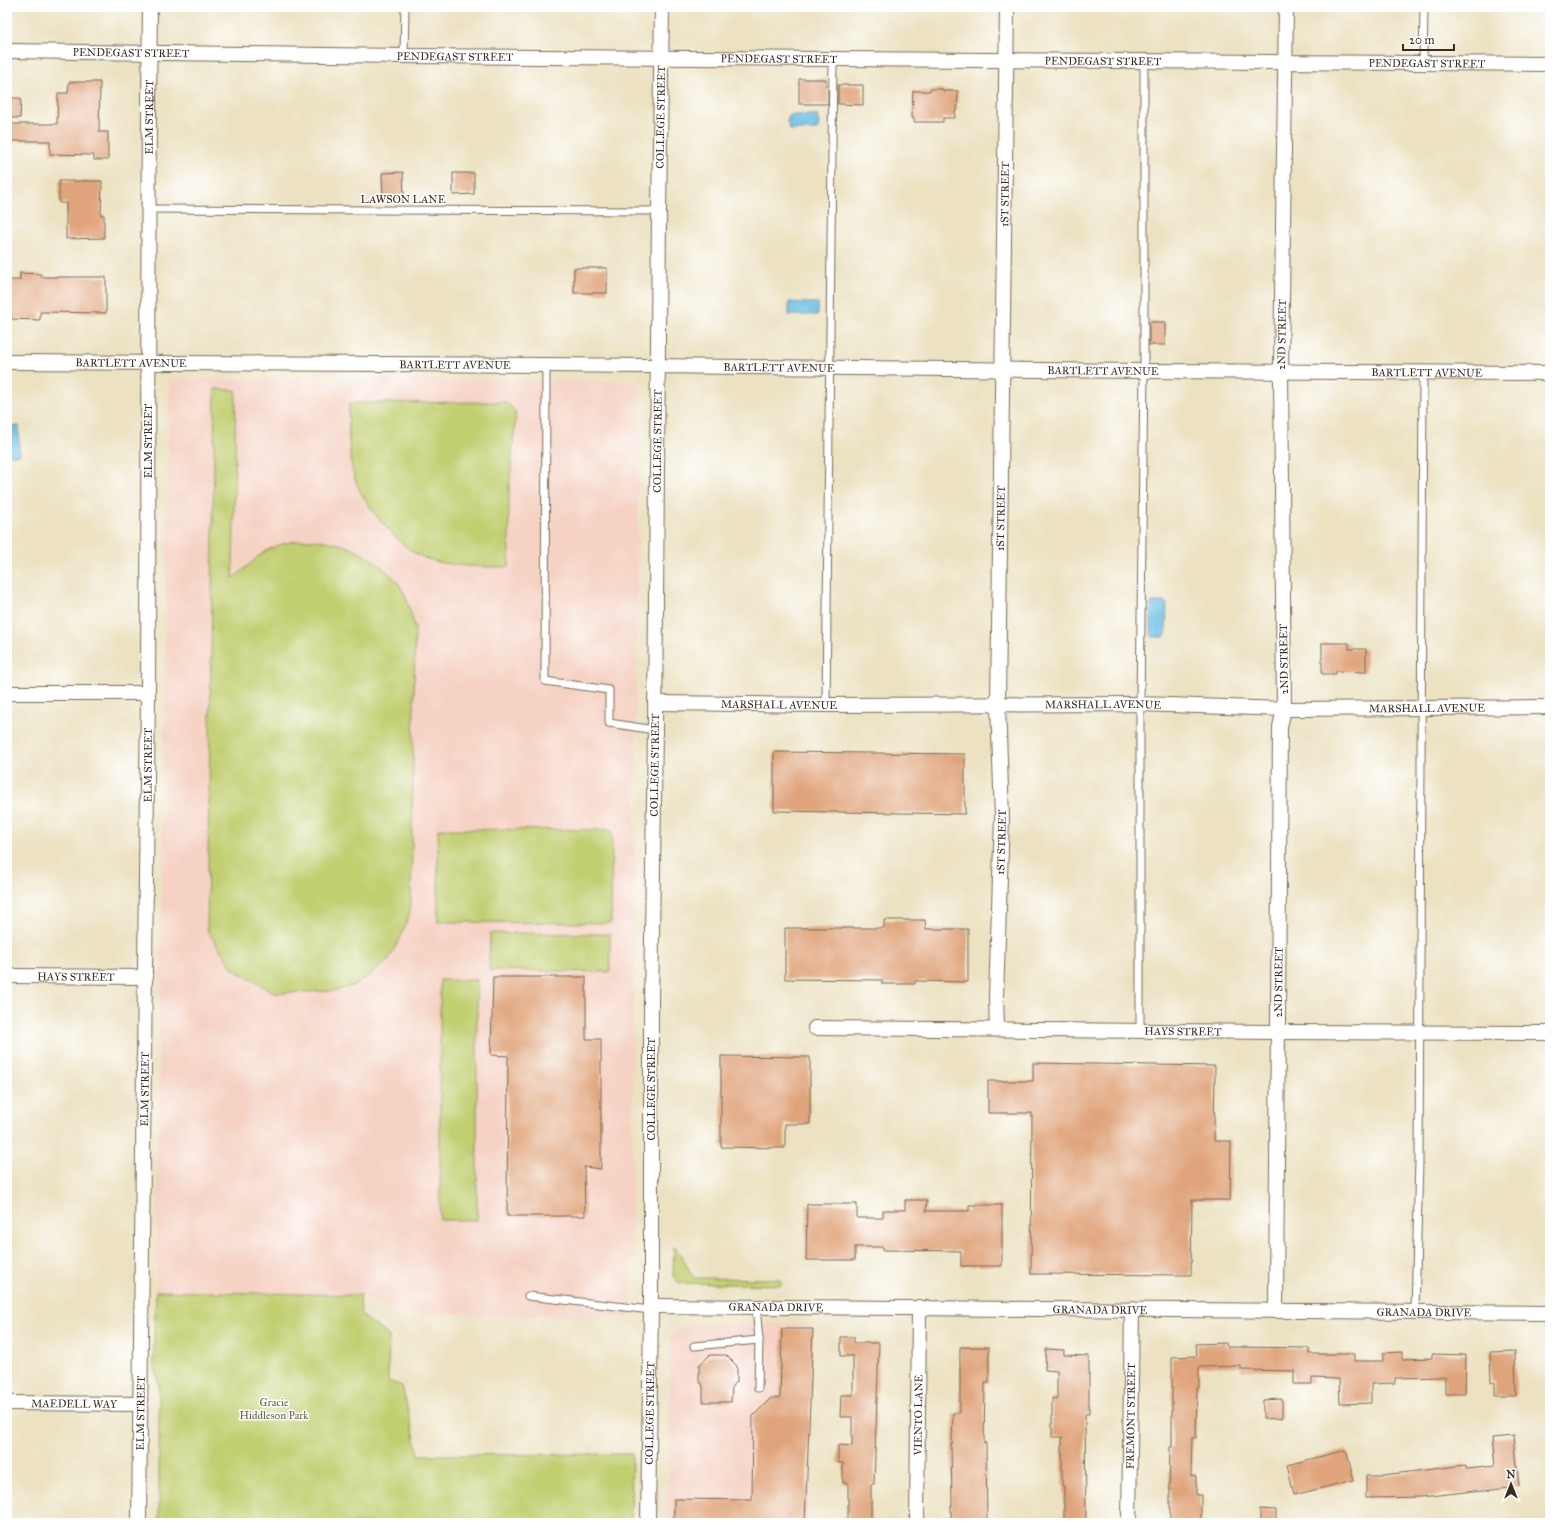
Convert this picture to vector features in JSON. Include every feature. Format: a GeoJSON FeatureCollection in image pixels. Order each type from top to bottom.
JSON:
{"type":"FeatureCollection","features":[{"type":"Feature","properties":{"kind":"street","name":"ELM STREET"},"geometry":{"type":"LineString","coordinates":[[139,1523],[146,977],[150,7]]}},
{"type":"Feature","properties":{"kind":"street","name":"COLLEGE STREET"},"geometry":{"type":"LineString","coordinates":[[648,1523],[651,1308],[651,1005],[662,7]]}},
{"type":"Feature","properties":{"kind":"street","name":"1ST STREET"},"geometry":{"type":"LineString","coordinates":[[997,1028],[996,998],[1002,817],[998,704],[1005,60],[1007,7]]}},
{"type":"Feature","properties":{"kind":"street","name":"2ND STREET"},"geometry":{"type":"LineString","coordinates":[[1276,1310],[1280,727],[1284,709],[1281,372],[1286,7]]}},
{"type":"Feature","properties":{"kind":"street","name":"PENDEGAST STREET"},"geometry":{"type":"LineString","coordinates":[[7,51],[404,56],[1550,64]]}},
{"type":"Feature","properties":{"kind":"street","name":"BARTLETT AVENUE"},"geometry":{"type":"LineString","coordinates":[[7,362],[546,364],[1144,371],[1550,373]]}},
{"type":"Feature","properties":{"kind":"street"},"geometry":{"type":"LineString","coordinates":[[7,693],[148,693]]}},
{"type":"Feature","properties":{"kind":"street","name":"MARSHALL AVENUE"},"geometry":{"type":"LineString","coordinates":[[655,703],[826,705],[1140,704],[1284,709],[1550,707]]}},
{"type":"Feature","properties":{"kind":"street","name":"HAYS STREET"},"geometry":{"type":"LineString","coordinates":[[7,976],[146,977]]}},
{"type":"Feature","properties":{"kind":"street","name":"HAYS STREET"},"geometry":{"type":"LineString","coordinates":[[815,1028],[997,1028],[1277,1032],[1550,1033]]}},
{"type":"Feature","properties":{"kind":"street","name":"GRANADA DRIVE"},"geometry":{"type":"LineString","coordinates":[[651,1308],[756,1306],[1550,1313]]}},
{"type":"Feature","properties":{"kind":"street","name":"VIENTO LANE"},"geometry":{"type":"LineString","coordinates":[[916,1523],[919,1308]]}},
{"type":"Feature","properties":{"kind":"street","name":"FREMONT STREET"},"geometry":{"type":"LineString","coordinates":[[1129,1523],[1132,1309]]}},
{"type":"Feature","properties":{"kind":"street","name":"MAEDELL WAY"},"geometry":{"type":"LineString","coordinates":[[7,1404],[140,1404]]}},
{"type":"Feature","properties":{"kind":"lane"},"geometry":{"type":"LineString","coordinates":[[404,56],[405,7]]}},
{"type":"Feature","properties":{"kind":"lane"},"geometry":{"type":"LineString","coordinates":[[1423,63],[1424,7]]}},
{"type":"Feature","properties":{"kind":"lane"},"geometry":{"type":"LineString","coordinates":[[826,705],[833,58]]}},
{"type":"Feature","properties":{"kind":"lane"},"geometry":{"type":"LineString","coordinates":[[1140,1030],[1140,704],[1144,371],[1144,61]]}},
{"type":"Feature","properties":{"kind":"lane","name":"LAWSON LANE"},"geometry":{"type":"LineString","coordinates":[[148,209],[659,211]]}},
{"type":"Feature","properties":{"kind":"lane"},"geometry":{"type":"LineString","coordinates":[[546,364],[545,682],[609,690],[609,723],[655,730]]}},
{"type":"Feature","properties":{"kind":"lane"},"geometry":{"type":"LineString","coordinates":[[1415,1312],[1419,1161],[1423,373]]}},
{"type":"Feature","properties":{"kind":"lane"},"geometry":{"type":"LineString","coordinates":[[528,1296],[651,1308]]}},
{"type":"Feature","properties":{"kind":"lane"},"geometry":{"type":"LineString","coordinates":[[756,1306],[759,1340],[758,1388]]}},
{"type":"Feature","properties":{"kind":"lane"},"geometry":{"type":"LineString","coordinates":[[694,1346],[759,1340]]}},
{"type":"Feature","properties":{"kind":"shaded area"},"geometry":{"type":"Polygon","coordinates":[[[169,379],[630,381],[637,383],[639,387],[631,1317],[402,1313],[360,1295],[156,1291],[169,379]]]}},
{"type":"Feature","properties":{"kind":"shaded area"},"geometry":{"type":"Polygon","coordinates":[[[690,1323],[813,1324],[808,1523],[667,1523],[671,1337],[684,1325],[690,1323]]]}},
{"type":"Feature","properties":{"kind":"green space"},"geometry":{"type":"Polygon","coordinates":[[[215,389],[236,390],[233,578],[261,554],[286,543],[301,540],[316,540],[346,546],[373,560],[395,579],[406,599],[415,628],[411,902],[409,916],[400,939],[388,960],[355,985],[333,991],[275,993],[234,970],[207,930],[215,389]]]}},
{"type":"Feature","properties":{"kind":"green space"},"geometry":{"type":"Polygon","coordinates":[[[506,402],[516,412],[509,489],[509,567],[457,565],[437,562],[420,556],[386,528],[370,507],[359,488],[352,470],[349,431],[349,403],[506,402]]]}},
{"type":"Feature","properties":{"kind":"green space"},"geometry":{"type":"Polygon","coordinates":[[[438,829],[612,830],[611,923],[438,922],[438,829]]]}},
{"type":"Feature","properties":{"kind":"green space"},"geometry":{"type":"Polygon","coordinates":[[[490,933],[610,934],[610,972],[489,970],[490,933]]]}},
{"type":"Feature","properties":{"kind":"green space"},"geometry":{"type":"Polygon","coordinates":[[[440,980],[477,980],[477,1220],[440,1220],[440,980]]]}},
{"type":"Feature","properties":{"kind":"green space"},"geometry":{"type":"Polygon","coordinates":[[[675,1246],[694,1278],[781,1279],[781,1285],[679,1283],[673,1276],[675,1246]]]}},
{"type":"Feature","properties":{"kind":"green space","name":"Gracie Hiddleson Park"},"geometry":{"type":"Polygon","coordinates":[[[156,1291],[360,1295],[361,1315],[389,1336],[388,1381],[402,1386],[419,1455],[632,1454],[631,1523],[159,1523],[159,1385],[153,1363],[156,1291]]]}},
{"type":"Feature","properties":{"kind":"water"},"geometry":{"type":"Polygon","coordinates":[[[790,115],[817,115],[819,124],[817,130],[790,130],[787,121],[790,115]]]}},
{"type":"Feature","properties":{"kind":"water"},"geometry":{"type":"Polygon","coordinates":[[[789,302],[818,303],[818,315],[789,315],[789,302]]]}},
{"type":"Feature","properties":{"kind":"water"},"geometry":{"type":"Polygon","coordinates":[[[7,426],[19,426],[19,455],[7,455],[7,426]]]}},
{"type":"Feature","properties":{"kind":"water"},"geometry":{"type":"Polygon","coordinates":[[[1164,602],[1167,604],[1166,635],[1164,637],[1152,637],[1151,635],[1151,603],[1164,602]]]}},
{"type":"Feature","properties":{"kind":"building"},"geometry":{"type":"Polygon","coordinates":[[[799,79],[826,79],[826,86],[828,86],[828,104],[799,104],[799,79]]]}},
{"type":"Feature","properties":{"kind":"building"},"geometry":{"type":"Polygon","coordinates":[[[69,82],[100,82],[99,132],[108,132],[108,160],[94,160],[94,155],[50,154],[50,141],[8,141],[8,124],[57,124],[58,93],[68,93],[69,82]]]}},
{"type":"Feature","properties":{"kind":"building"},"geometry":{"type":"Polygon","coordinates":[[[838,85],[863,85],[863,105],[838,104],[838,85]]]}},
{"type":"Feature","properties":{"kind":"building"},"geometry":{"type":"Polygon","coordinates":[[[930,89],[958,91],[955,118],[943,118],[943,122],[914,122],[914,118],[912,118],[913,91],[930,91],[930,89]]]}},
{"type":"Feature","properties":{"kind":"building"},"geometry":{"type":"Polygon","coordinates":[[[7,98],[21,98],[20,118],[7,118],[7,98]]]}},
{"type":"Feature","properties":{"kind":"building"},"geometry":{"type":"Polygon","coordinates":[[[403,172],[404,197],[383,197],[382,173],[403,172]]]}},
{"type":"Feature","properties":{"kind":"building"},"geometry":{"type":"Polygon","coordinates":[[[453,173],[474,173],[474,194],[453,195],[453,173]]]}},
{"type":"Feature","properties":{"kind":"building"},"geometry":{"type":"Polygon","coordinates":[[[59,181],[102,181],[101,215],[104,215],[104,238],[66,239],[66,203],[59,203],[59,181]]]}},
{"type":"Feature","properties":{"kind":"building"},"geometry":{"type":"Polygon","coordinates":[[[574,268],[607,268],[607,293],[574,293],[574,268]]]}},
{"type":"Feature","properties":{"kind":"building"},"geometry":{"type":"Polygon","coordinates":[[[20,273],[41,274],[41,277],[106,277],[106,313],[40,312],[40,320],[7,319],[7,280],[20,280],[20,273]]]}},
{"type":"Feature","properties":{"kind":"building"},"geometry":{"type":"Polygon","coordinates":[[[1149,322],[1165,322],[1165,345],[1149,345],[1149,322]]]}},
{"type":"Feature","properties":{"kind":"building"},"geometry":{"type":"Polygon","coordinates":[[[1322,643],[1349,643],[1349,649],[1366,649],[1366,672],[1336,671],[1336,674],[1322,674],[1322,643]]]}},
{"type":"Feature","properties":{"kind":"building"},"geometry":{"type":"Polygon","coordinates":[[[774,752],[965,754],[965,814],[774,811],[774,752]]]}},
{"type":"Feature","properties":{"kind":"building"},"geometry":{"type":"Polygon","coordinates":[[[884,920],[925,920],[926,929],[968,929],[968,982],[915,981],[915,984],[882,984],[882,980],[785,979],[785,928],[884,928],[884,920]]]}},
{"type":"Feature","properties":{"kind":"building"},"geometry":{"type":"Polygon","coordinates":[[[493,977],[586,977],[586,1039],[601,1039],[601,1169],[584,1167],[585,1216],[507,1216],[508,1056],[491,1055],[493,977]]]}},
{"type":"Feature","properties":{"kind":"building"},"geometry":{"type":"Polygon","coordinates":[[[721,1056],[810,1057],[810,1124],[785,1124],[785,1148],[721,1147],[721,1056]]]}},
{"type":"Feature","properties":{"kind":"building"},"geometry":{"type":"Polygon","coordinates":[[[1033,1063],[1215,1066],[1214,1141],[1231,1141],[1230,1200],[1192,1200],[1191,1275],[1031,1274],[1032,1113],[988,1113],[988,1081],[1033,1081],[1033,1063]]]}},
{"type":"Feature","properties":{"kind":"building"},"geometry":{"type":"Polygon","coordinates":[[[905,1200],[927,1200],[926,1211],[969,1211],[969,1205],[1002,1205],[1002,1266],[961,1266],[961,1251],[883,1250],[883,1247],[855,1247],[855,1260],[806,1260],[807,1204],[857,1204],[857,1218],[883,1218],[883,1210],[905,1210],[905,1200]]]}},
{"type":"Feature","properties":{"kind":"building"},"geometry":{"type":"Polygon","coordinates":[[[782,1329],[813,1329],[805,1523],[674,1523],[674,1499],[752,1500],[753,1416],[771,1398],[780,1398],[782,1329]]]}},
{"type":"Feature","properties":{"kind":"building"},"geometry":{"type":"Polygon","coordinates":[[[841,1337],[854,1337],[854,1343],[879,1343],[874,1484],[871,1484],[871,1523],[848,1523],[848,1483],[843,1483],[843,1463],[838,1463],[838,1445],[852,1446],[852,1417],[840,1417],[841,1395],[853,1395],[853,1356],[841,1356],[841,1337]]]}},
{"type":"Feature","properties":{"kind":"building"},"geometry":{"type":"Polygon","coordinates":[[[1226,1343],[1227,1347],[1309,1348],[1309,1354],[1354,1354],[1354,1361],[1383,1361],[1383,1353],[1402,1352],[1402,1359],[1432,1358],[1432,1354],[1466,1355],[1465,1394],[1445,1394],[1445,1377],[1395,1378],[1395,1383],[1371,1384],[1371,1403],[1340,1404],[1339,1379],[1312,1378],[1312,1384],[1294,1384],[1294,1371],[1241,1370],[1241,1366],[1199,1367],[1196,1438],[1192,1438],[1191,1476],[1196,1476],[1196,1495],[1201,1495],[1201,1523],[1170,1523],[1169,1489],[1170,1447],[1172,1447],[1172,1357],[1197,1356],[1196,1344],[1226,1343]]]}},
{"type":"Feature","properties":{"kind":"building"},"geometry":{"type":"Polygon","coordinates":[[[960,1347],[989,1347],[989,1383],[985,1383],[984,1443],[986,1443],[987,1523],[951,1523],[951,1444],[953,1413],[960,1413],[960,1347]]]}},
{"type":"Feature","properties":{"kind":"building"},"geometry":{"type":"Polygon","coordinates":[[[1046,1349],[1064,1350],[1064,1355],[1089,1356],[1089,1414],[1085,1414],[1086,1523],[1064,1523],[1062,1437],[1052,1437],[1052,1398],[1057,1399],[1057,1371],[1045,1370],[1046,1349]]]}},
{"type":"Feature","properties":{"kind":"building"},"geometry":{"type":"Polygon","coordinates":[[[1515,1351],[1516,1396],[1495,1396],[1495,1382],[1491,1382],[1490,1352],[1515,1351]]]}},
{"type":"Feature","properties":{"kind":"building"},"geometry":{"type":"Polygon","coordinates":[[[710,1355],[726,1355],[737,1366],[737,1382],[732,1386],[731,1402],[703,1402],[703,1386],[699,1381],[699,1365],[710,1355]]]}},
{"type":"Feature","properties":{"kind":"building"},"geometry":{"type":"Polygon","coordinates":[[[1282,1399],[1282,1418],[1263,1419],[1263,1400],[1282,1399]]]}},
{"type":"Feature","properties":{"kind":"building"},"geometry":{"type":"Polygon","coordinates":[[[1514,1436],[1519,1486],[1421,1497],[1366,1498],[1366,1476],[1384,1476],[1466,1465],[1466,1469],[1495,1466],[1492,1438],[1514,1436]]]}},
{"type":"Feature","properties":{"kind":"building"},"geometry":{"type":"Polygon","coordinates":[[[1346,1450],[1354,1480],[1294,1495],[1287,1465],[1346,1450]]]}},
{"type":"Feature","properties":{"kind":"building"},"geometry":{"type":"Polygon","coordinates":[[[1260,1509],[1276,1510],[1276,1523],[1260,1523],[1260,1509]]]}}]}
